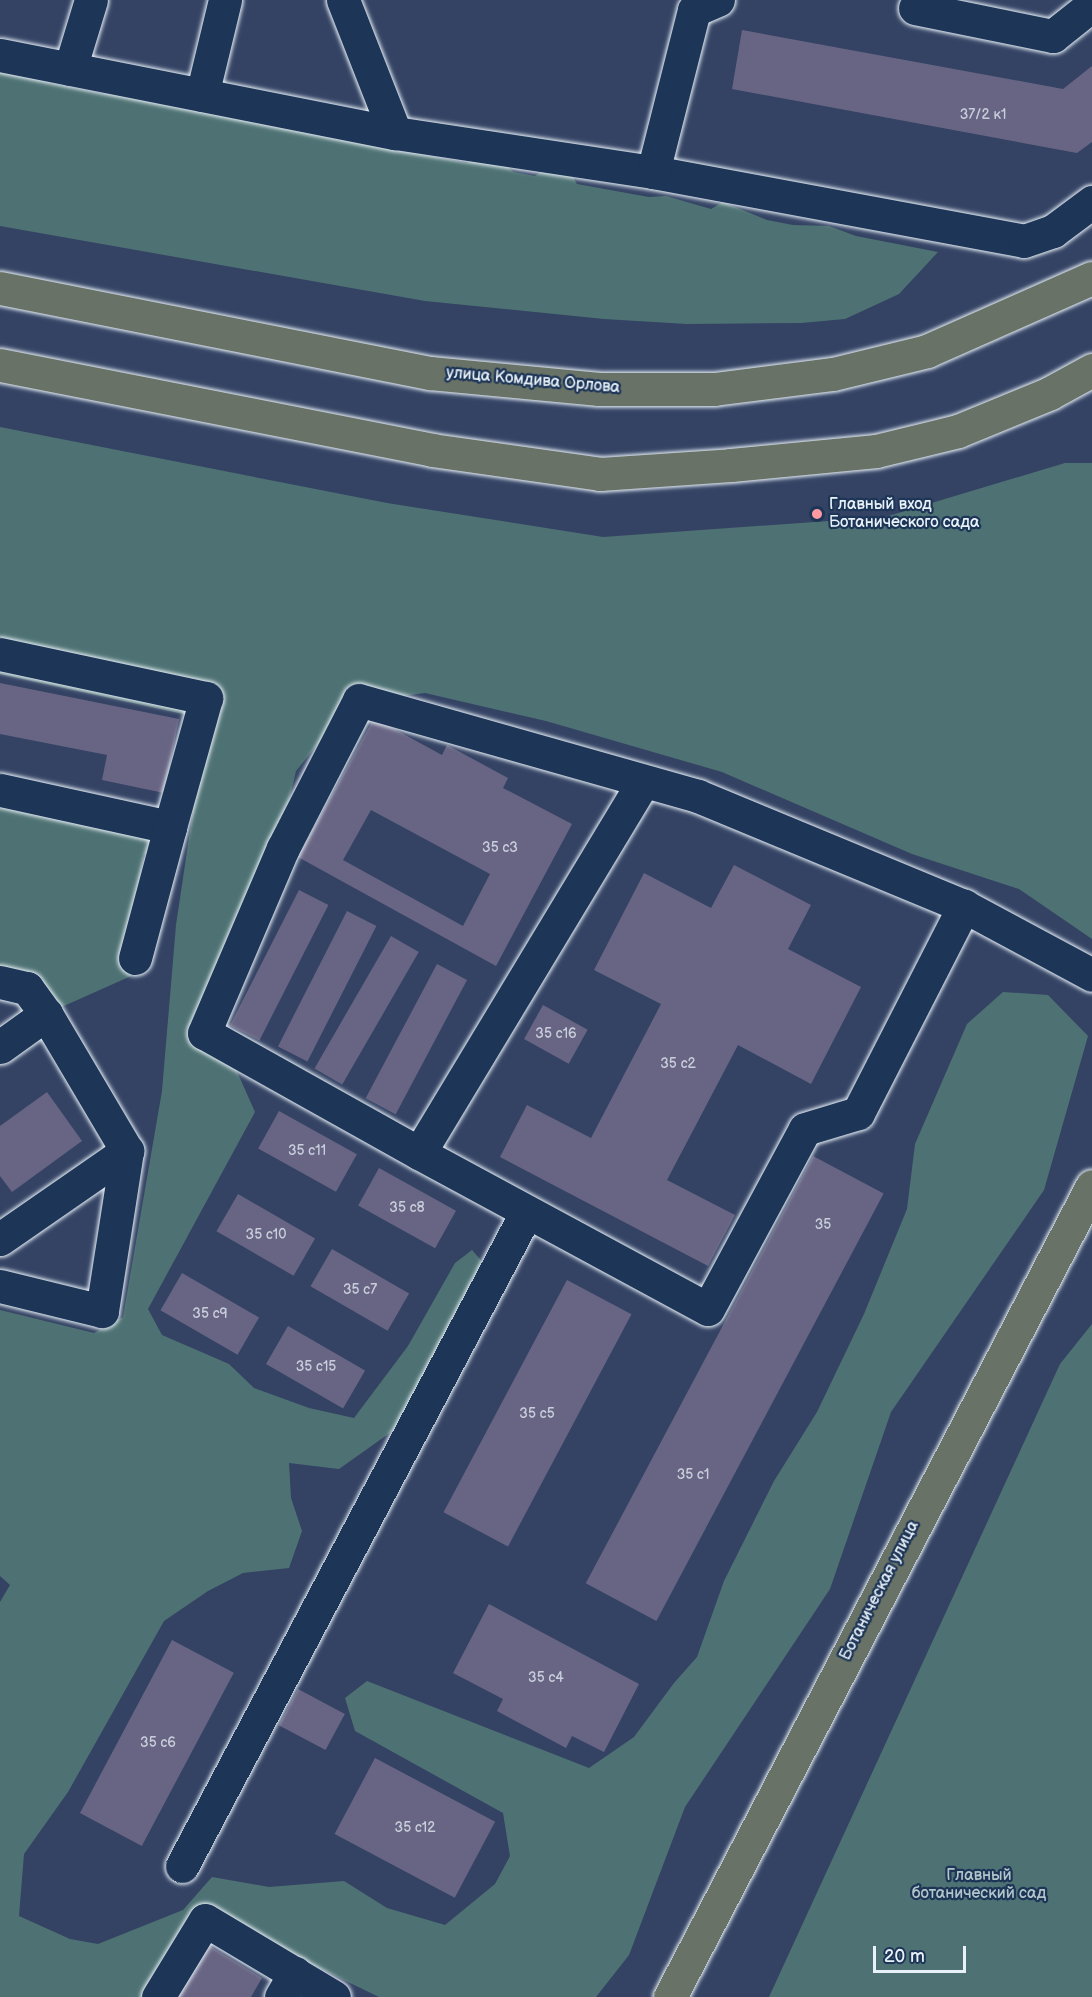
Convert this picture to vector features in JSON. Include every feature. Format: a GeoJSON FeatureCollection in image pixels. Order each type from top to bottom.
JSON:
{"type":"FeatureCollection","features":[{"type":"Feature","properties":{"kind":"main road","name":"улица Комдива Орлова"},"geometry":{"type":"LineString","coordinates":[[0,288],[430,373],[599,389],[714,389],[832,374],[927,351],[1092,278]]}},
{"type":"Feature","properties":{"kind":"main road"},"geometry":{"type":"LineString","coordinates":[[0,365],[432,450],[600,474],[731,465],[876,451],[958,431],[1050,393],[1092,370]]}},
{"type":"Feature","properties":{"kind":"main road","name":"Ботаническая улица"},"geometry":{"type":"LineString","coordinates":[[670,1997],[1092,1186]]}},
{"type":"Feature","properties":{"kind":"street"},"geometry":{"type":"LineString","coordinates":[[70,69],[91,0]]}},
{"type":"Feature","properties":{"kind":"street"},"geometry":{"type":"LineString","coordinates":[[202,95],[225,0]]}},
{"type":"Feature","properties":{"kind":"street"},"geometry":{"type":"LineString","coordinates":[[344,0],[395,133]]}},
{"type":"Feature","properties":{"kind":"street"},"geometry":{"type":"LineString","coordinates":[[653,172],[694,10],[718,0]]}},
{"type":"Feature","properties":{"kind":"street"},"geometry":{"type":"LineString","coordinates":[[915,8],[1053,36],[1092,5]]}},
{"type":"Feature","properties":{"kind":"street"},"geometry":{"type":"LineString","coordinates":[[0,55],[395,133],[653,172],[1024,241],[1053,231],[1092,202]]}},
{"type":"Feature","properties":{"kind":"street"},"geometry":{"type":"LineString","coordinates":[[0,654],[206,698],[135,958]]}},
{"type":"Feature","properties":{"kind":"street"},"geometry":{"type":"LineString","coordinates":[[964,906],[858,1113],[805,1129],[708,1309],[526,1213],[204,1033],[283,848],[359,700],[698,796],[964,906],[1092,975]]}},
{"type":"Feature","properties":{"kind":"street"},"geometry":{"type":"LineString","coordinates":[[419,1153],[643,782]]}},
{"type":"Feature","properties":{"kind":"street"},"geometry":{"type":"LineString","coordinates":[[0,790],[170,827]]}},
{"type":"Feature","properties":{"kind":"street"},"geometry":{"type":"LineString","coordinates":[[0,982],[27,988],[46,1014],[127,1151],[102,1311],[0,1286]]}},
{"type":"Feature","properties":{"kind":"street"},"geometry":{"type":"LineString","coordinates":[[0,1047],[46,1014]]}},
{"type":"Feature","properties":{"kind":"street"},"geometry":{"type":"LineString","coordinates":[[0,1239],[127,1151]]}},
{"type":"Feature","properties":{"kind":"street"},"geometry":{"type":"LineString","coordinates":[[182,1866],[526,1213]]}},
{"type":"Feature","properties":{"kind":"street"},"geometry":{"type":"LineString","coordinates":[[158,1997],[205,1920],[288,1985],[334,1997]]}},
{"type":"Feature","properties":{"kind":"green space"},"geometry":{"type":"Polygon","coordinates":[[[0,62],[48,76],[49,83],[104,94],[108,89],[158,104],[467,163],[475,159],[496,159],[514,172],[535,176],[544,170],[571,174],[577,184],[649,197],[666,196],[711,209],[723,202],[767,220],[793,225],[829,226],[856,236],[938,252],[899,294],[845,319],[801,323],[687,324],[604,319],[425,301],[0,226],[0,62]]]}},
{"type":"Feature","properties":{"kind":"green space"},"geometry":{"type":"Polygon","coordinates":[[[0,427],[387,503],[603,537],[885,517],[1065,463],[1092,463],[1092,939],[1019,889],[912,854],[722,772],[546,721],[425,693],[351,703],[296,771],[278,847],[203,995],[255,1112],[148,1309],[162,1335],[229,1364],[254,1388],[309,1408],[354,1418],[408,1346],[455,1263],[472,1250],[506,1289],[439,1398],[339,1469],[289,1463],[291,1498],[302,1531],[289,1568],[243,1573],[208,1591],[164,1621],[68,1792],[24,1854],[19,1916],[70,1939],[98,1944],[183,1910],[212,1877],[269,1887],[344,1881],[387,1908],[445,1925],[495,1884],[510,1856],[503,1813],[355,1731],[345,1698],[367,1681],[589,1768],[634,1737],[674,1683],[697,1657],[724,1581],[774,1481],[817,1412],[864,1314],[907,1209],[915,1144],[967,1024],[1003,992],[1048,995],[1088,1036],[1044,1190],[891,1412],[830,1589],[685,1807],[629,1955],[596,1997],[379,1997],[249,1934],[179,1941],[144,1997],[0,1997],[0,1602],[10,1585],[0,1576],[0,1310],[94,1333],[123,1317],[162,1091],[176,925],[204,737],[188,715],[0,674],[0,427]]]}},
{"type":"Feature","properties":{"kind":"green space"},"geometry":{"type":"Polygon","coordinates":[[[0,800],[148,834],[162,858],[144,854],[126,961],[135,958],[131,976],[46,1014],[0,982],[0,800]]]}},
{"type":"Feature","properties":{"kind":"green space","name":"Главный ботанический сад"},"geometry":{"type":"Polygon","coordinates":[[[1092,1324],[1092,1997],[769,1997],[1060,1364],[1092,1324]]]}},
{"type":"Feature","properties":{"kind":"building"},"geometry":{"type":"Polygon","coordinates":[[[742,30],[1063,89],[1092,66],[1092,142],[1077,153],[732,89],[742,30]]]}},
{"type":"Feature","properties":{"kind":"building"},"geometry":{"type":"Polygon","coordinates":[[[0,683],[179,719],[164,793],[102,780],[107,755],[0,734],[0,683]]]}},
{"type":"Feature","properties":{"kind":"building"},"geometry":{"type":"Polygon","coordinates":[[[374,718],[442,755],[447,745],[508,778],[503,788],[572,824],[496,966],[298,857],[374,718]],[[371,810],[343,860],[463,926],[490,874],[371,810]]]}},
{"type":"Feature","properties":{"kind":"building"},"geometry":{"type":"Polygon","coordinates":[[[734,865],[811,905],[788,949],[861,987],[811,1084],[738,1045],[667,1180],[735,1215],[708,1266],[500,1157],[527,1105],[591,1138],[661,1004],[594,970],[644,873],[711,908],[734,865]]]}},
{"type":"Feature","properties":{"kind":"building"},"geometry":{"type":"Polygon","coordinates":[[[299,890],[328,905],[259,1040],[230,1025],[299,890]]]}},
{"type":"Feature","properties":{"kind":"building"},"geometry":{"type":"Polygon","coordinates":[[[347,911],[376,926],[307,1061],[278,1046],[347,911]]]}},
{"type":"Feature","properties":{"kind":"building"},"geometry":{"type":"Polygon","coordinates":[[[391,936],[419,952],[342,1085],[315,1069],[391,936]]]}},
{"type":"Feature","properties":{"kind":"building"},"geometry":{"type":"Polygon","coordinates":[[[437,964],[467,980],[396,1114],[366,1098],[437,964]]]}},
{"type":"Feature","properties":{"kind":"building"},"geometry":{"type":"Polygon","coordinates":[[[543,1005],[588,1030],[569,1064],[524,1039],[543,1005]]]}},
{"type":"Feature","properties":{"kind":"building"},"geometry":{"type":"Polygon","coordinates":[[[47,1092],[82,1141],[12,1192],[0,1176],[0,1126],[47,1092]]]}},
{"type":"Feature","properties":{"kind":"building"},"geometry":{"type":"Polygon","coordinates":[[[279,1111],[357,1154],[336,1192],[258,1149],[279,1111]]]}},
{"type":"Feature","properties":{"kind":"building"},"geometry":{"type":"Polygon","coordinates":[[[813,1156],[884,1194],[656,1621],[586,1583],[813,1156]]]}},
{"type":"Feature","properties":{"kind":"building"},"geometry":{"type":"Polygon","coordinates":[[[379,1168],[456,1211],[435,1248],[358,1206],[379,1168]]]}},
{"type":"Feature","properties":{"kind":"building"},"geometry":{"type":"Polygon","coordinates":[[[238,1194],[315,1238],[294,1276],[216,1231],[238,1194]]]}},
{"type":"Feature","properties":{"kind":"building"},"geometry":{"type":"Polygon","coordinates":[[[332,1249],[409,1294],[388,1331],[311,1286],[332,1249]]]}},
{"type":"Feature","properties":{"kind":"building"},"geometry":{"type":"Polygon","coordinates":[[[182,1273],[259,1318],[238,1355],[160,1310],[182,1273]]]}},
{"type":"Feature","properties":{"kind":"building"},"geometry":{"type":"Polygon","coordinates":[[[567,1280],[631,1314],[508,1546],[444,1512],[567,1280]]]}},
{"type":"Feature","properties":{"kind":"building"},"geometry":{"type":"Polygon","coordinates":[[[288,1326],[365,1370],[343,1409],[266,1364],[288,1326]]]}},
{"type":"Feature","properties":{"kind":"building"},"geometry":{"type":"Polygon","coordinates":[[[489,1604],[639,1684],[604,1752],[572,1736],[566,1748],[497,1711],[503,1699],[453,1673],[489,1604]]]}},
{"type":"Feature","properties":{"kind":"building"},"geometry":{"type":"Polygon","coordinates":[[[172,1640],[234,1673],[142,1846],[80,1813],[172,1640]]]}},
{"type":"Feature","properties":{"kind":"building"},"geometry":{"type":"Polygon","coordinates":[[[298,1689],[345,1714],[326,1750],[279,1725],[298,1689]]]}},
{"type":"Feature","properties":{"kind":"building"},"geometry":{"type":"Polygon","coordinates":[[[375,1758],[495,1822],[455,1898],[335,1834],[375,1758]]]}},
{"type":"Feature","properties":{"kind":"building"},"geometry":{"type":"Polygon","coordinates":[[[208,1945],[262,1978],[251,1997],[177,1997],[208,1945]]]}},
{"type":"Feature","properties":{"kind":"place","name":"Главный вход Ботанического сада"},"geometry":{"type":"Point","coordinates":[817,514]}}]}
